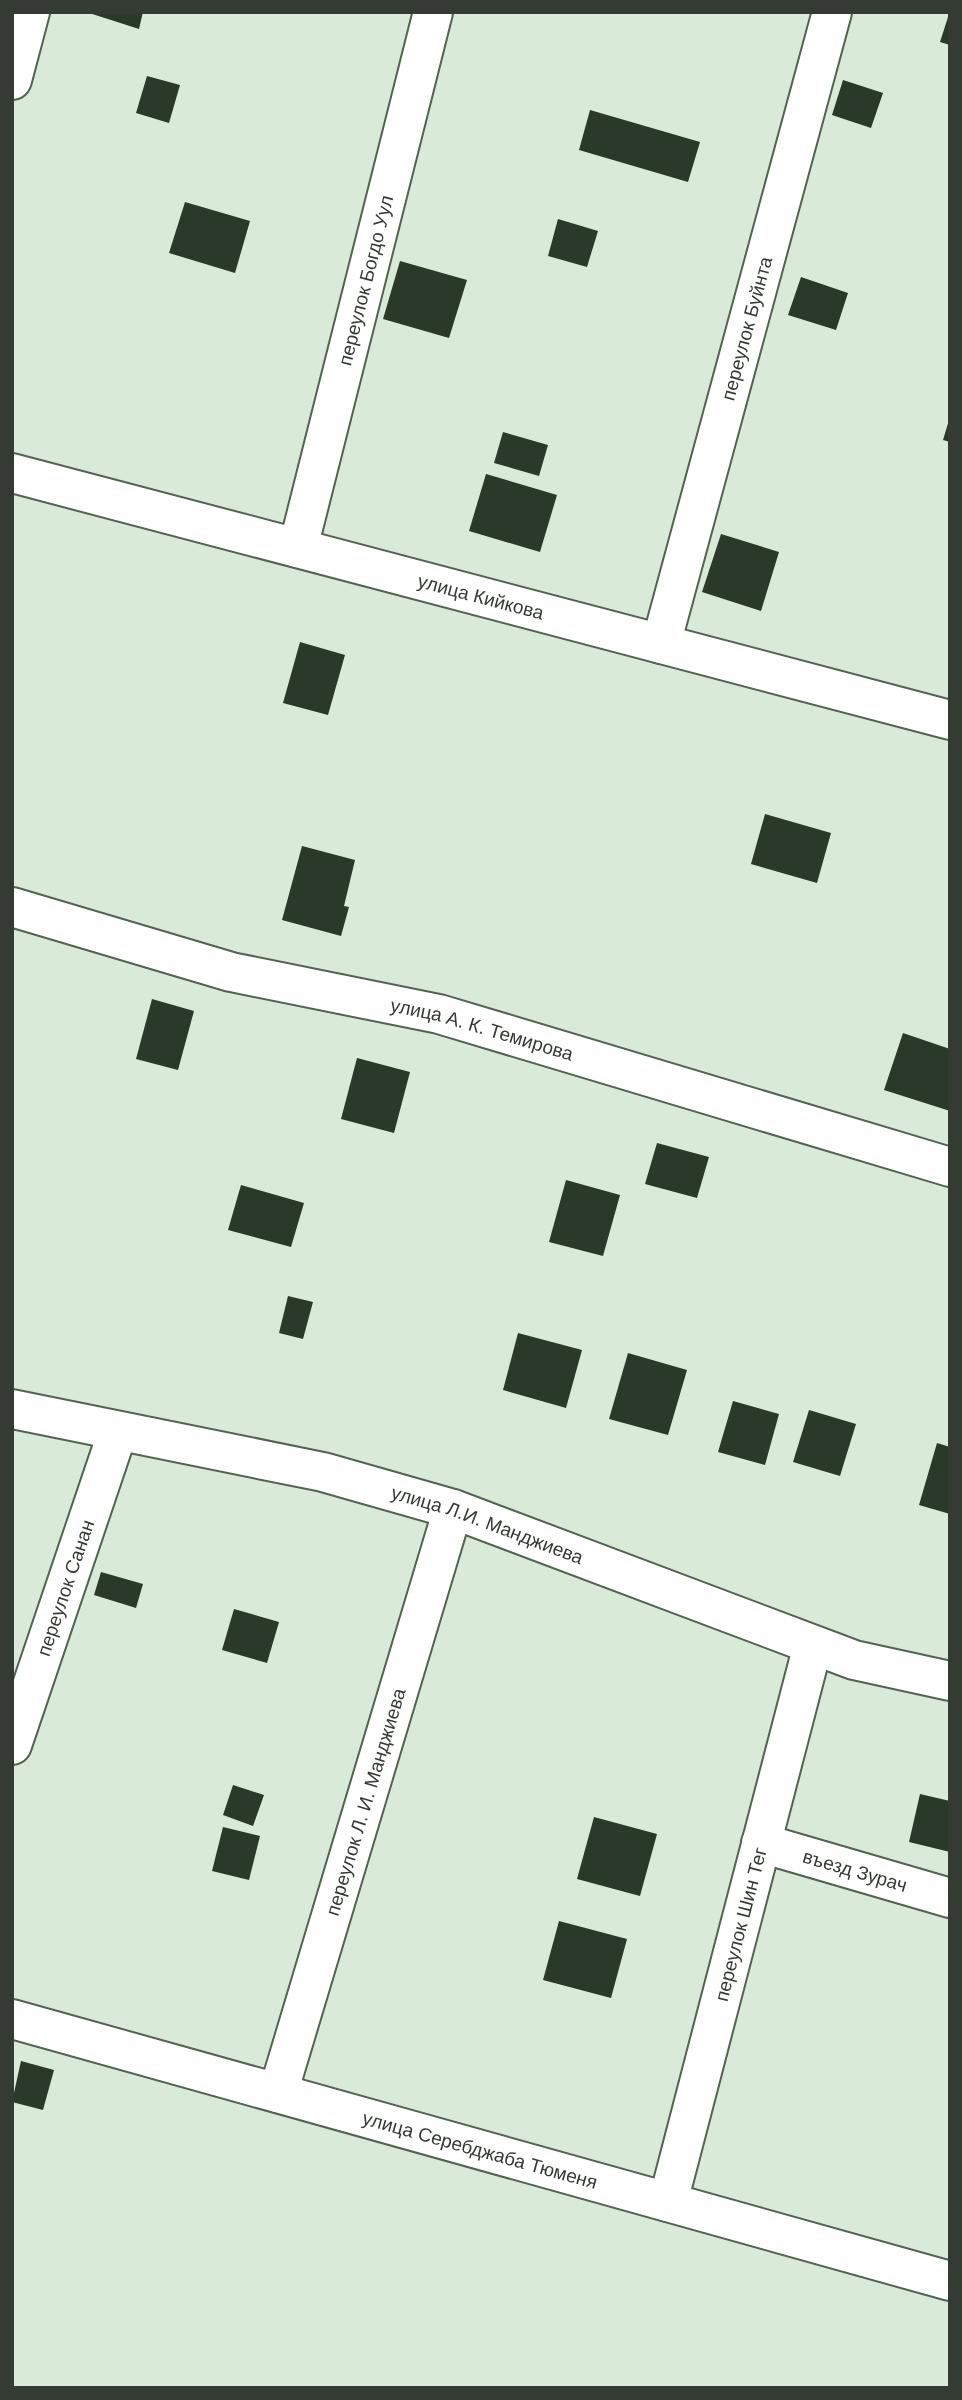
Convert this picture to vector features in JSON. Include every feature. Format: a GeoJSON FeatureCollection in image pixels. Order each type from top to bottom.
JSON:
{"type":"FeatureCollection","features":[{"type":"Feature","properties":{"kind":"street"},"geometry":{"type":"LineString","coordinates":[[12,80],[30,12]]}},
{"type":"Feature","properties":{"kind":"street","name":"переулок Богдо Уул"},"geometry":{"type":"LineString","coordinates":[[298,548],[433,12]]}},
{"type":"Feature","properties":{"kind":"street","name":"переулок Буйнта"},"geometry":{"type":"LineString","coordinates":[[661,644],[832,12]]}},
{"type":"Feature","properties":{"kind":"street","name":"улица Кийкова"},"geometry":{"type":"LineString","coordinates":[[12,473],[950,720]]}},
{"type":"Feature","properties":{"kind":"street","name":"улица А. К. Темирова"},"geometry":{"type":"LineString","coordinates":[[12,907],[231,972],[439,1014],[950,1167]]}},
{"type":"Feature","properties":{"kind":"street","name":"улица Л.И. Манджиева"},"geometry":{"type":"LineString","coordinates":[[12,1409],[323,1472],[453,1509],[854,1660],[950,1681]]}},
{"type":"Feature","properties":{"kind":"street","name":"переулок Санан"},"geometry":{"type":"LineString","coordinates":[[12,1745],[118,1431]]}},
{"type":"Feature","properties":{"kind":"street","name":"переулок Л. И. Манджиева"},"geometry":{"type":"LineString","coordinates":[[278,2093],[453,1509]]}},
{"type":"Feature","properties":{"kind":"street","name":"переулок Шин Тег"},"geometry":{"type":"LineString","coordinates":[[668,2202],[813,1645]]}},
{"type":"Feature","properties":{"kind":"street","name":"въезд Зурач"},"geometry":{"type":"LineString","coordinates":[[761,1843],[950,1898]]}},
{"type":"Feature","properties":{"kind":"street","name":"улица Серебджаба Тюменя"},"geometry":{"type":"LineString","coordinates":[[12,2018],[950,2281]]}},
{"type":"Feature","properties":{"kind":"building"},"geometry":{"type":"Polygon","coordinates":[[[86,12],[143,12],[139,29],[86,12]]]}},
{"type":"Feature","properties":{"kind":"building"},"geometry":{"type":"Polygon","coordinates":[[[950,14],[950,45],[940,42],[950,14]]]}},
{"type":"Feature","properties":{"kind":"building"},"geometry":{"type":"Polygon","coordinates":[[[147,76],[180,85],[169,123],[136,113],[147,76]]]}},
{"type":"Feature","properties":{"kind":"building"},"geometry":{"type":"Polygon","coordinates":[[[843,80],[883,93],[871,128],[832,115],[843,80]]]}},
{"type":"Feature","properties":{"kind":"building"},"geometry":{"type":"Polygon","coordinates":[[[590,110],[700,142],[688,182],[579,150],[590,110]]]}},
{"type":"Feature","properties":{"kind":"building"},"geometry":{"type":"Polygon","coordinates":[[[185,202],[250,221],[235,273],[169,253],[185,202]]]}},
{"type":"Feature","properties":{"kind":"building"},"geometry":{"type":"Polygon","coordinates":[[[558,219],[598,231],[587,267],[548,256],[558,219]]]}},
{"type":"Feature","properties":{"kind":"building"},"geometry":{"type":"Polygon","coordinates":[[[400,261],[467,280],[449,338],[383,319],[400,261]]]}},
{"type":"Feature","properties":{"kind":"building"},"geometry":{"type":"Polygon","coordinates":[[[801,277],[848,293],[836,330],[788,315],[801,277]]]}},
{"type":"Feature","properties":{"kind":"building"},"geometry":{"type":"Polygon","coordinates":[[[950,420],[950,442],[943,440],[950,420]]]}},
{"type":"Feature","properties":{"kind":"building"},"geometry":{"type":"Polygon","coordinates":[[[503,432],[548,445],[539,476],[494,463],[503,432]]]}},
{"type":"Feature","properties":{"kind":"building"},"geometry":{"type":"Polygon","coordinates":[[[486,474],[557,495],[540,552],[469,531],[486,474]]]}},
{"type":"Feature","properties":{"kind":"building"},"geometry":{"type":"Polygon","coordinates":[[[721,534],[779,552],[761,611],[702,592],[721,534]]]}},
{"type":"Feature","properties":{"kind":"building"},"geometry":{"type":"Polygon","coordinates":[[[300,642],[345,655],[328,715],[283,703],[300,642]]]}},
{"type":"Feature","properties":{"kind":"building"},"geometry":{"type":"Polygon","coordinates":[[[765,814],[831,833],[817,883],[751,864],[765,814]]]}},
{"type":"Feature","properties":{"kind":"building"},"geometry":{"type":"Polygon","coordinates":[[[302,846],[355,860],[344,906],[349,907],[341,936],[282,920],[302,846]]]}},
{"type":"Feature","properties":{"kind":"building"},"geometry":{"type":"Polygon","coordinates":[[[152,999],[194,1011],[178,1070],[136,1059],[152,999]]]}},
{"type":"Feature","properties":{"kind":"building"},"geometry":{"type":"Polygon","coordinates":[[[903,1033],[950,1049],[950,1111],[884,1090],[903,1033]]]}},
{"type":"Feature","properties":{"kind":"building"},"geometry":{"type":"Polygon","coordinates":[[[357,1058],[410,1072],[394,1133],[341,1119],[357,1058]]]}},
{"type":"Feature","properties":{"kind":"building"},"geometry":{"type":"Polygon","coordinates":[[[657,1143],[709,1157],[697,1198],[645,1184],[657,1143]]]}},
{"type":"Feature","properties":{"kind":"building"},"geometry":{"type":"Polygon","coordinates":[[[566,1180],[620,1195],[603,1256],[549,1242],[566,1180]]]}},
{"type":"Feature","properties":{"kind":"building"},"geometry":{"type":"Polygon","coordinates":[[[241,1185],[304,1203],[291,1247],[228,1230],[241,1185]]]}},
{"type":"Feature","properties":{"kind":"building"},"geometry":{"type":"Polygon","coordinates":[[[288,1296],[313,1302],[303,1339],[279,1333],[288,1296]]]}},
{"type":"Feature","properties":{"kind":"building"},"geometry":{"type":"Polygon","coordinates":[[[518,1333],[582,1350],[566,1408],[503,1390],[518,1333]]]}},
{"type":"Feature","properties":{"kind":"building"},"geometry":{"type":"Polygon","coordinates":[[[628,1353],[687,1370],[668,1435],[609,1419],[628,1353]]]}},
{"type":"Feature","properties":{"kind":"building"},"geometry":{"type":"Polygon","coordinates":[[[733,1401],[779,1414],[765,1465],[718,1452],[733,1401]]]}},
{"type":"Feature","properties":{"kind":"building"},"geometry":{"type":"Polygon","coordinates":[[[809,1410],[856,1424],[840,1476],[793,1462],[809,1410]]]}},
{"type":"Feature","properties":{"kind":"building"},"geometry":{"type":"Polygon","coordinates":[[[937,1443],[950,1447],[950,1514],[919,1505],[937,1443]]]}},
{"type":"Feature","properties":{"kind":"building"},"geometry":{"type":"Polygon","coordinates":[[[101,1572],[143,1584],[136,1608],[94,1595],[101,1572]]]}},
{"type":"Feature","properties":{"kind":"building"},"geometry":{"type":"Polygon","coordinates":[[[234,1609],[279,1622],[267,1663],[222,1650],[234,1609]]]}},
{"type":"Feature","properties":{"kind":"building"},"geometry":{"type":"Polygon","coordinates":[[[233,1785],[264,1795],[253,1826],[223,1815],[233,1785]]]}},
{"type":"Feature","properties":{"kind":"building"},"geometry":{"type":"Polygon","coordinates":[[[920,1794],[950,1801],[950,1852],[909,1842],[920,1794]]]}},
{"type":"Feature","properties":{"kind":"building"},"geometry":{"type":"Polygon","coordinates":[[[594,1817],[657,1834],[640,1896],[577,1879],[594,1817]]]}},
{"type":"Feature","properties":{"kind":"building"},"geometry":{"type":"Polygon","coordinates":[[[223,1827],[260,1836],[249,1880],[212,1871],[223,1827]]]}},
{"type":"Feature","properties":{"kind":"building"},"geometry":{"type":"Polygon","coordinates":[[[559,1921],[627,1939],[611,1998],[543,1980],[559,1921]]]}},
{"type":"Feature","properties":{"kind":"building"},"geometry":{"type":"Polygon","coordinates":[[[21,2061],[54,2070],[43,2110],[12,2102],[21,2061]]]}}]}
